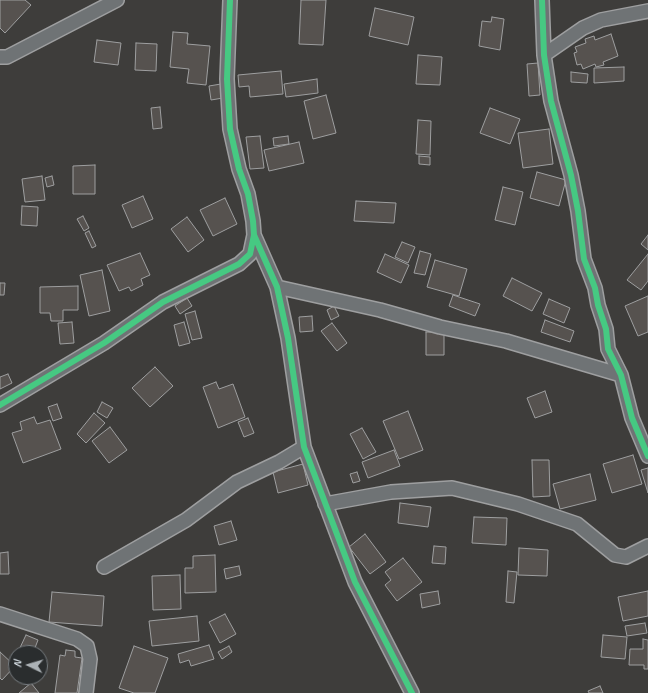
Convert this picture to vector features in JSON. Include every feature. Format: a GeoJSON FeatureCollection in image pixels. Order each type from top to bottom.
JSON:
{"type":"FeatureCollection","features":[{"type":"Feature","properties":{"kind":"street"},"geometry":{"type":"LineString","coordinates":[[0,57],[7,57],[117,0]]}},
{"type":"Feature","properties":{"kind":"street"},"geometry":{"type":"LineString","coordinates":[[230,0],[227,79],[230,128],[239,169],[248,194],[254,235],[277,287],[288,338],[304,447],[324,504],[355,582],[412,693]]}},
{"type":"Feature","properties":{"kind":"street"},"geometry":{"type":"LineString","coordinates":[[542,0],[544,55],[551,101],[571,175],[578,211],[584,260],[595,288],[598,305],[606,329],[608,349],[620,375],[632,418],[648,454]]}},
{"type":"Feature","properties":{"kind":"street"},"geometry":{"type":"LineString","coordinates":[[544,55],[583,28],[601,20],[648,11]]}},
{"type":"Feature","properties":{"kind":"street"},"geometry":{"type":"LineString","coordinates":[[0,405],[104,343],[163,302],[239,264],[250,254],[254,235]]}},
{"type":"Feature","properties":{"kind":"street"},"geometry":{"type":"LineString","coordinates":[[277,287],[380,310],[440,327],[506,341],[620,375]]}},
{"type":"Feature","properties":{"kind":"street"},"geometry":{"type":"LineString","coordinates":[[104,567],[186,520],[237,482],[279,462],[304,447]]}},
{"type":"Feature","properties":{"kind":"street"},"geometry":{"type":"LineString","coordinates":[[324,504],[391,492],[452,488],[518,504],[577,524],[615,555],[626,557],[648,546]]}},
{"type":"Feature","properties":{"kind":"street"},"geometry":{"type":"LineString","coordinates":[[0,614],[77,639],[87,646],[90,658],[86,693]]}},
{"type":"Feature","properties":{"kind":"building"},"geometry":{"type":"Polygon","coordinates":[[[0,0],[25,0],[31,5],[5,33],[0,28],[0,0]]]}},
{"type":"Feature","properties":{"kind":"building"},"geometry":{"type":"Polygon","coordinates":[[[301,0],[326,0],[323,45],[299,44],[301,0]]]}},
{"type":"Feature","properties":{"kind":"building"},"geometry":{"type":"Polygon","coordinates":[[[375,8],[414,17],[408,45],[369,36],[375,8]]]}},
{"type":"Feature","properties":{"kind":"building"},"geometry":{"type":"Polygon","coordinates":[[[492,17],[504,19],[500,50],[479,46],[482,21],[491,22],[492,17]]]}},
{"type":"Feature","properties":{"kind":"building"},"geometry":{"type":"Polygon","coordinates":[[[173,32],[188,33],[187,44],[210,46],[206,85],[187,83],[189,69],[170,67],[173,32]]]}},
{"type":"Feature","properties":{"kind":"building"},"geometry":{"type":"Polygon","coordinates":[[[611,34],[618,56],[603,62],[604,65],[596,67],[595,64],[583,69],[581,64],[577,65],[574,53],[577,52],[575,47],[586,43],[585,39],[594,36],[595,40],[611,34]]]}},
{"type":"Feature","properties":{"kind":"building"},"geometry":{"type":"Polygon","coordinates":[[[97,40],[121,43],[118,65],[94,62],[97,40]]]}},
{"type":"Feature","properties":{"kind":"building"},"geometry":{"type":"Polygon","coordinates":[[[136,43],[157,44],[156,71],[135,70],[136,43]]]}},
{"type":"Feature","properties":{"kind":"building"},"geometry":{"type":"Polygon","coordinates":[[[418,55],[442,57],[440,85],[416,84],[418,55]]]}},
{"type":"Feature","properties":{"kind":"building"},"geometry":{"type":"Polygon","coordinates":[[[538,63],[540,95],[529,96],[527,64],[538,63]]]}},
{"type":"Feature","properties":{"kind":"building"},"geometry":{"type":"Polygon","coordinates":[[[624,67],[624,81],[594,83],[594,68],[624,67]]]}},
{"type":"Feature","properties":{"kind":"building"},"geometry":{"type":"Polygon","coordinates":[[[281,71],[283,94],[250,97],[249,86],[239,87],[238,75],[281,71]]]}},
{"type":"Feature","properties":{"kind":"building"},"geometry":{"type":"Polygon","coordinates":[[[571,72],[588,74],[587,83],[571,82],[571,72]]]}},
{"type":"Feature","properties":{"kind":"building"},"geometry":{"type":"Polygon","coordinates":[[[317,79],[318,93],[286,97],[284,84],[317,79]]]}},
{"type":"Feature","properties":{"kind":"building"},"geometry":{"type":"Polygon","coordinates":[[[221,84],[223,98],[211,100],[209,86],[221,84]]]}},
{"type":"Feature","properties":{"kind":"building"},"geometry":{"type":"Polygon","coordinates":[[[326,95],[336,133],[313,139],[304,101],[326,95]]]}},
{"type":"Feature","properties":{"kind":"building"},"geometry":{"type":"Polygon","coordinates":[[[160,107],[162,128],[153,129],[151,108],[160,107]]]}},
{"type":"Feature","properties":{"kind":"building"},"geometry":{"type":"Polygon","coordinates":[[[490,108],[520,119],[510,144],[480,133],[490,108]]]}},
{"type":"Feature","properties":{"kind":"building"},"geometry":{"type":"Polygon","coordinates":[[[418,120],[431,121],[430,155],[416,154],[418,120]]]}},
{"type":"Feature","properties":{"kind":"building"},"geometry":{"type":"Polygon","coordinates":[[[549,129],[553,164],[523,168],[518,133],[549,129]]]}},
{"type":"Feature","properties":{"kind":"building"},"geometry":{"type":"Polygon","coordinates":[[[260,136],[264,168],[250,169],[246,137],[260,136]]]}},
{"type":"Feature","properties":{"kind":"building"},"geometry":{"type":"Polygon","coordinates":[[[288,136],[289,144],[274,146],[273,138],[288,136]]]}},
{"type":"Feature","properties":{"kind":"building"},"geometry":{"type":"Polygon","coordinates":[[[299,142],[304,163],[269,171],[264,150],[299,142]]]}},
{"type":"Feature","properties":{"kind":"building"},"geometry":{"type":"Polygon","coordinates":[[[419,156],[430,157],[430,165],[419,164],[419,156]]]}},
{"type":"Feature","properties":{"kind":"building"},"geometry":{"type":"Polygon","coordinates":[[[95,165],[95,194],[73,194],[73,166],[95,165]]]}},
{"type":"Feature","properties":{"kind":"building"},"geometry":{"type":"Polygon","coordinates":[[[537,172],[566,180],[559,206],[530,198],[537,172]]]}},
{"type":"Feature","properties":{"kind":"building"},"geometry":{"type":"Polygon","coordinates":[[[42,176],[45,200],[25,202],[22,179],[42,176]]]}},
{"type":"Feature","properties":{"kind":"building"},"geometry":{"type":"Polygon","coordinates":[[[52,176],[54,185],[47,187],[45,178],[52,176]]]}},
{"type":"Feature","properties":{"kind":"building"},"geometry":{"type":"Polygon","coordinates":[[[503,187],[523,192],[515,225],[495,220],[503,187]]]}},
{"type":"Feature","properties":{"kind":"building"},"geometry":{"type":"Polygon","coordinates":[[[143,196],[153,219],[132,228],[122,205],[143,196]]]}},
{"type":"Feature","properties":{"kind":"building"},"geometry":{"type":"Polygon","coordinates":[[[225,198],[237,224],[213,236],[200,210],[225,198]]]}},
{"type":"Feature","properties":{"kind":"building"},"geometry":{"type":"Polygon","coordinates":[[[356,201],[396,203],[394,223],[354,221],[356,201]]]}},
{"type":"Feature","properties":{"kind":"building"},"geometry":{"type":"Polygon","coordinates":[[[22,206],[38,207],[37,226],[21,225],[22,206]]]}},
{"type":"Feature","properties":{"kind":"building"},"geometry":{"type":"Polygon","coordinates":[[[83,216],[89,228],[84,231],[77,219],[83,216]]]}},
{"type":"Feature","properties":{"kind":"building"},"geometry":{"type":"Polygon","coordinates":[[[187,217],[204,240],[188,252],[171,229],[187,217]]]}},
{"type":"Feature","properties":{"kind":"building"},"geometry":{"type":"Polygon","coordinates":[[[89,231],[96,246],[92,248],[85,233],[89,231]]]}},
{"type":"Feature","properties":{"kind":"building"},"geometry":{"type":"Polygon","coordinates":[[[648,235],[648,250],[641,244],[648,235]]]}},
{"type":"Feature","properties":{"kind":"building"},"geometry":{"type":"Polygon","coordinates":[[[402,242],[415,247],[408,263],[395,257],[402,242]]]}},
{"type":"Feature","properties":{"kind":"building"},"geometry":{"type":"Polygon","coordinates":[[[420,251],[431,254],[425,275],[414,273],[420,251]]]}},
{"type":"Feature","properties":{"kind":"building"},"geometry":{"type":"Polygon","coordinates":[[[140,253],[150,275],[141,279],[143,285],[131,291],[129,287],[119,291],[107,265],[140,253]]]}},
{"type":"Feature","properties":{"kind":"building"},"geometry":{"type":"Polygon","coordinates":[[[385,254],[409,265],[401,283],[377,272],[385,254]]]}},
{"type":"Feature","properties":{"kind":"building"},"geometry":{"type":"Polygon","coordinates":[[[648,254],[648,281],[641,290],[627,280],[648,254]]]}},
{"type":"Feature","properties":{"kind":"building"},"geometry":{"type":"Polygon","coordinates":[[[435,260],[467,269],[459,296],[427,287],[435,260]]]}},
{"type":"Feature","properties":{"kind":"building"},"geometry":{"type":"Polygon","coordinates":[[[102,270],[110,311],[89,316],[80,275],[102,270]]]}},
{"type":"Feature","properties":{"kind":"building"},"geometry":{"type":"Polygon","coordinates":[[[512,278],[542,293],[532,311],[503,296],[512,278]]]}},
{"type":"Feature","properties":{"kind":"building"},"geometry":{"type":"Polygon","coordinates":[[[0,283],[5,283],[4,295],[0,295],[0,283]]]}},
{"type":"Feature","properties":{"kind":"building"},"geometry":{"type":"Polygon","coordinates":[[[78,286],[78,310],[63,310],[63,321],[51,321],[50,313],[40,313],[40,287],[78,286]]]}},
{"type":"Feature","properties":{"kind":"building"},"geometry":{"type":"Polygon","coordinates":[[[453,295],[480,304],[475,316],[449,306],[453,295]]]}},
{"type":"Feature","properties":{"kind":"building"},"geometry":{"type":"Polygon","coordinates":[[[648,296],[648,332],[638,336],[625,306],[648,296]]]}},
{"type":"Feature","properties":{"kind":"building"},"geometry":{"type":"Polygon","coordinates":[[[187,298],[192,306],[180,314],[175,306],[187,298]]]}},
{"type":"Feature","properties":{"kind":"building"},"geometry":{"type":"Polygon","coordinates":[[[549,299],[570,308],[564,323],[543,314],[549,299]]]}},
{"type":"Feature","properties":{"kind":"building"},"geometry":{"type":"Polygon","coordinates":[[[334,306],[339,316],[331,320],[327,310],[334,306]]]}},
{"type":"Feature","properties":{"kind":"building"},"geometry":{"type":"Polygon","coordinates":[[[195,311],[202,338],[192,340],[185,314],[195,311]]]}},
{"type":"Feature","properties":{"kind":"building"},"geometry":{"type":"Polygon","coordinates":[[[312,316],[313,331],[300,332],[299,317],[312,316]]]}},
{"type":"Feature","properties":{"kind":"building"},"geometry":{"type":"Polygon","coordinates":[[[545,320],[574,331],[570,342],[541,332],[545,320]]]}},
{"type":"Feature","properties":{"kind":"building"},"geometry":{"type":"Polygon","coordinates":[[[72,322],[74,343],[60,344],[58,323],[72,322]]]}},
{"type":"Feature","properties":{"kind":"building"},"geometry":{"type":"Polygon","coordinates":[[[184,322],[190,343],[179,346],[174,325],[184,322]]]}},
{"type":"Feature","properties":{"kind":"building"},"geometry":{"type":"Polygon","coordinates":[[[332,323],[347,343],[337,351],[321,331],[332,323]]]}},
{"type":"Feature","properties":{"kind":"building"},"geometry":{"type":"Polygon","coordinates":[[[426,332],[444,332],[444,355],[426,355],[426,332]]]}},
{"type":"Feature","properties":{"kind":"building"},"geometry":{"type":"Polygon","coordinates":[[[155,367],[173,386],[150,407],[132,388],[155,367]]]}},
{"type":"Feature","properties":{"kind":"building"},"geometry":{"type":"Polygon","coordinates":[[[8,374],[12,383],[0,389],[0,377],[8,374]]]}},
{"type":"Feature","properties":{"kind":"building"},"geometry":{"type":"Polygon","coordinates":[[[216,382],[219,389],[233,384],[245,417],[218,428],[203,387],[216,382]]]}},
{"type":"Feature","properties":{"kind":"building"},"geometry":{"type":"Polygon","coordinates":[[[545,391],[552,412],[535,418],[527,398],[545,391]]]}},
{"type":"Feature","properties":{"kind":"building"},"geometry":{"type":"Polygon","coordinates":[[[102,402],[113,408],[107,418],[97,412],[102,402]]]}},
{"type":"Feature","properties":{"kind":"building"},"geometry":{"type":"Polygon","coordinates":[[[57,404],[62,418],[53,421],[48,407],[57,404]]]}},
{"type":"Feature","properties":{"kind":"building"},"geometry":{"type":"Polygon","coordinates":[[[408,411],[423,450],[399,459],[383,421],[408,411]]]}},
{"type":"Feature","properties":{"kind":"building"},"geometry":{"type":"Polygon","coordinates":[[[94,413],[105,423],[86,443],[77,434],[94,413]]]}},
{"type":"Feature","properties":{"kind":"building"},"geometry":{"type":"Polygon","coordinates":[[[34,417],[37,424],[50,420],[61,449],[23,463],[12,433],[22,430],[20,422],[34,417]]]}},
{"type":"Feature","properties":{"kind":"building"},"geometry":{"type":"Polygon","coordinates":[[[248,418],[254,433],[244,437],[238,422],[248,418]]]}},
{"type":"Feature","properties":{"kind":"building"},"geometry":{"type":"Polygon","coordinates":[[[110,427],[127,450],[109,463],[92,441],[110,427]]]}},
{"type":"Feature","properties":{"kind":"building"},"geometry":{"type":"Polygon","coordinates":[[[362,428],[376,452],[363,459],[350,434],[362,428]]]}},
{"type":"Feature","properties":{"kind":"building"},"geometry":{"type":"Polygon","coordinates":[[[394,450],[400,466],[368,478],[362,462],[394,450]]]}},
{"type":"Feature","properties":{"kind":"building"},"geometry":{"type":"Polygon","coordinates":[[[633,455],[642,484],[612,493],[603,464],[633,455]]]}},
{"type":"Feature","properties":{"kind":"building"},"geometry":{"type":"Polygon","coordinates":[[[532,460],[549,460],[550,496],[533,497],[532,460]]]}},
{"type":"Feature","properties":{"kind":"building"},"geometry":{"type":"Polygon","coordinates":[[[303,464],[308,485],[278,493],[273,472],[303,464]]]}},
{"type":"Feature","properties":{"kind":"building"},"geometry":{"type":"Polygon","coordinates":[[[648,468],[648,493],[641,470],[648,468]]]}},
{"type":"Feature","properties":{"kind":"building"},"geometry":{"type":"Polygon","coordinates":[[[357,472],[360,481],[353,483],[350,474],[357,472]]]}},
{"type":"Feature","properties":{"kind":"building"},"geometry":{"type":"Polygon","coordinates":[[[590,474],[596,500],[560,509],[553,484],[590,474]]]}},
{"type":"Feature","properties":{"kind":"building"},"geometry":{"type":"Polygon","coordinates":[[[400,503],[431,507],[428,527],[398,523],[400,503]]]}},
{"type":"Feature","properties":{"kind":"building"},"geometry":{"type":"Polygon","coordinates":[[[474,517],[507,518],[506,545],[472,543],[474,517]]]}},
{"type":"Feature","properties":{"kind":"building"},"geometry":{"type":"Polygon","coordinates":[[[231,521],[237,540],[219,545],[214,526],[231,521]]]}},
{"type":"Feature","properties":{"kind":"building"},"geometry":{"type":"Polygon","coordinates":[[[365,534],[386,562],[370,574],[349,547],[365,534]]]}},
{"type":"Feature","properties":{"kind":"building"},"geometry":{"type":"Polygon","coordinates":[[[434,546],[446,547],[445,564],[432,563],[434,546]]]}},
{"type":"Feature","properties":{"kind":"building"},"geometry":{"type":"Polygon","coordinates":[[[519,548],[548,550],[547,576],[518,575],[519,548]]]}},
{"type":"Feature","properties":{"kind":"building"},"geometry":{"type":"Polygon","coordinates":[[[8,552],[9,574],[0,574],[0,553],[8,552]]]}},
{"type":"Feature","properties":{"kind":"building"},"geometry":{"type":"Polygon","coordinates":[[[215,555],[216,592],[185,593],[185,568],[193,568],[193,556],[215,555]]]}},
{"type":"Feature","properties":{"kind":"building"},"geometry":{"type":"Polygon","coordinates":[[[403,558],[422,582],[397,601],[385,585],[391,580],[385,572],[403,558]]]}},
{"type":"Feature","properties":{"kind":"building"},"geometry":{"type":"Polygon","coordinates":[[[239,566],[241,575],[226,579],[224,569],[239,566]]]}},
{"type":"Feature","properties":{"kind":"building"},"geometry":{"type":"Polygon","coordinates":[[[508,571],[517,572],[514,603],[506,602],[508,571]]]}},
{"type":"Feature","properties":{"kind":"building"},"geometry":{"type":"Polygon","coordinates":[[[180,575],[181,609],[153,610],[152,576],[180,575]]]}},
{"type":"Feature","properties":{"kind":"building"},"geometry":{"type":"Polygon","coordinates":[[[438,591],[440,604],[422,608],[420,594],[438,591]]]}},
{"type":"Feature","properties":{"kind":"building"},"geometry":{"type":"Polygon","coordinates":[[[648,591],[648,616],[623,621],[618,597],[648,591]]]}},
{"type":"Feature","properties":{"kind":"building"},"geometry":{"type":"Polygon","coordinates":[[[52,592],[104,596],[102,626],[49,622],[52,592]]]}},
{"type":"Feature","properties":{"kind":"building"},"geometry":{"type":"Polygon","coordinates":[[[225,614],[236,634],[220,643],[209,622],[225,614]]]}},
{"type":"Feature","properties":{"kind":"building"},"geometry":{"type":"Polygon","coordinates":[[[197,616],[199,641],[152,646],[149,621],[197,616]]]}},
{"type":"Feature","properties":{"kind":"building"},"geometry":{"type":"Polygon","coordinates":[[[645,623],[647,633],[627,636],[625,626],[645,623]]]}},
{"type":"Feature","properties":{"kind":"building"},"geometry":{"type":"Polygon","coordinates":[[[26,635],[38,640],[36,645],[21,645],[26,635]]]}},
{"type":"Feature","properties":{"kind":"building"},"geometry":{"type":"Polygon","coordinates":[[[603,635],[627,637],[625,659],[601,657],[603,635]]]}},
{"type":"Feature","properties":{"kind":"building"},"geometry":{"type":"Polygon","coordinates":[[[643,639],[648,640],[648,669],[644,669],[644,665],[629,665],[630,649],[643,649],[643,639]]]}},
{"type":"Feature","properties":{"kind":"building"},"geometry":{"type":"Polygon","coordinates":[[[209,645],[214,659],[191,666],[189,660],[180,663],[178,654],[209,645]]]}},
{"type":"Feature","properties":{"kind":"building"},"geometry":{"type":"Polygon","coordinates":[[[134,646],[168,658],[155,693],[134,693],[119,688],[134,646]]]}},
{"type":"Feature","properties":{"kind":"building"},"geometry":{"type":"Polygon","coordinates":[[[229,646],[232,652],[222,659],[218,652],[229,646]]]}},
{"type":"Feature","properties":{"kind":"building"},"geometry":{"type":"Polygon","coordinates":[[[66,650],[75,651],[75,657],[82,658],[77,693],[55,693],[60,655],[65,656],[66,650]]]}},
{"type":"Feature","properties":{"kind":"building"},"geometry":{"type":"Polygon","coordinates":[[[0,652],[8,659],[8,674],[2,680],[0,678],[0,652]]]}},
{"type":"Feature","properties":{"kind":"building"},"geometry":{"type":"Polygon","coordinates":[[[29,685],[33,685],[39,693],[19,693],[29,685]]]}},
{"type":"Feature","properties":{"kind":"building"},"geometry":{"type":"Polygon","coordinates":[[[600,686],[603,693],[589,693],[588,691],[600,686]]]}},
{"type":"Feature","properties":{"kind":"cycle path"},"geometry":{"type":"LineString","coordinates":[[0,405],[104,343],[163,302],[239,264],[250,254],[254,235],[253,221],[248,194],[239,169],[230,129],[227,79],[230,0]]}},
{"type":"Feature","properties":{"kind":"cycle path"},"geometry":{"type":"LineString","coordinates":[[542,0],[544,55],[551,101],[571,175],[578,211],[584,259],[595,288],[598,305],[606,329],[608,349],[621,375],[632,418],[648,456]]}},
{"type":"Feature","properties":{"kind":"cycle path"},"geometry":{"type":"LineString","coordinates":[[254,235],[277,287],[288,338],[304,447],[355,582],[412,693]]}}]}
